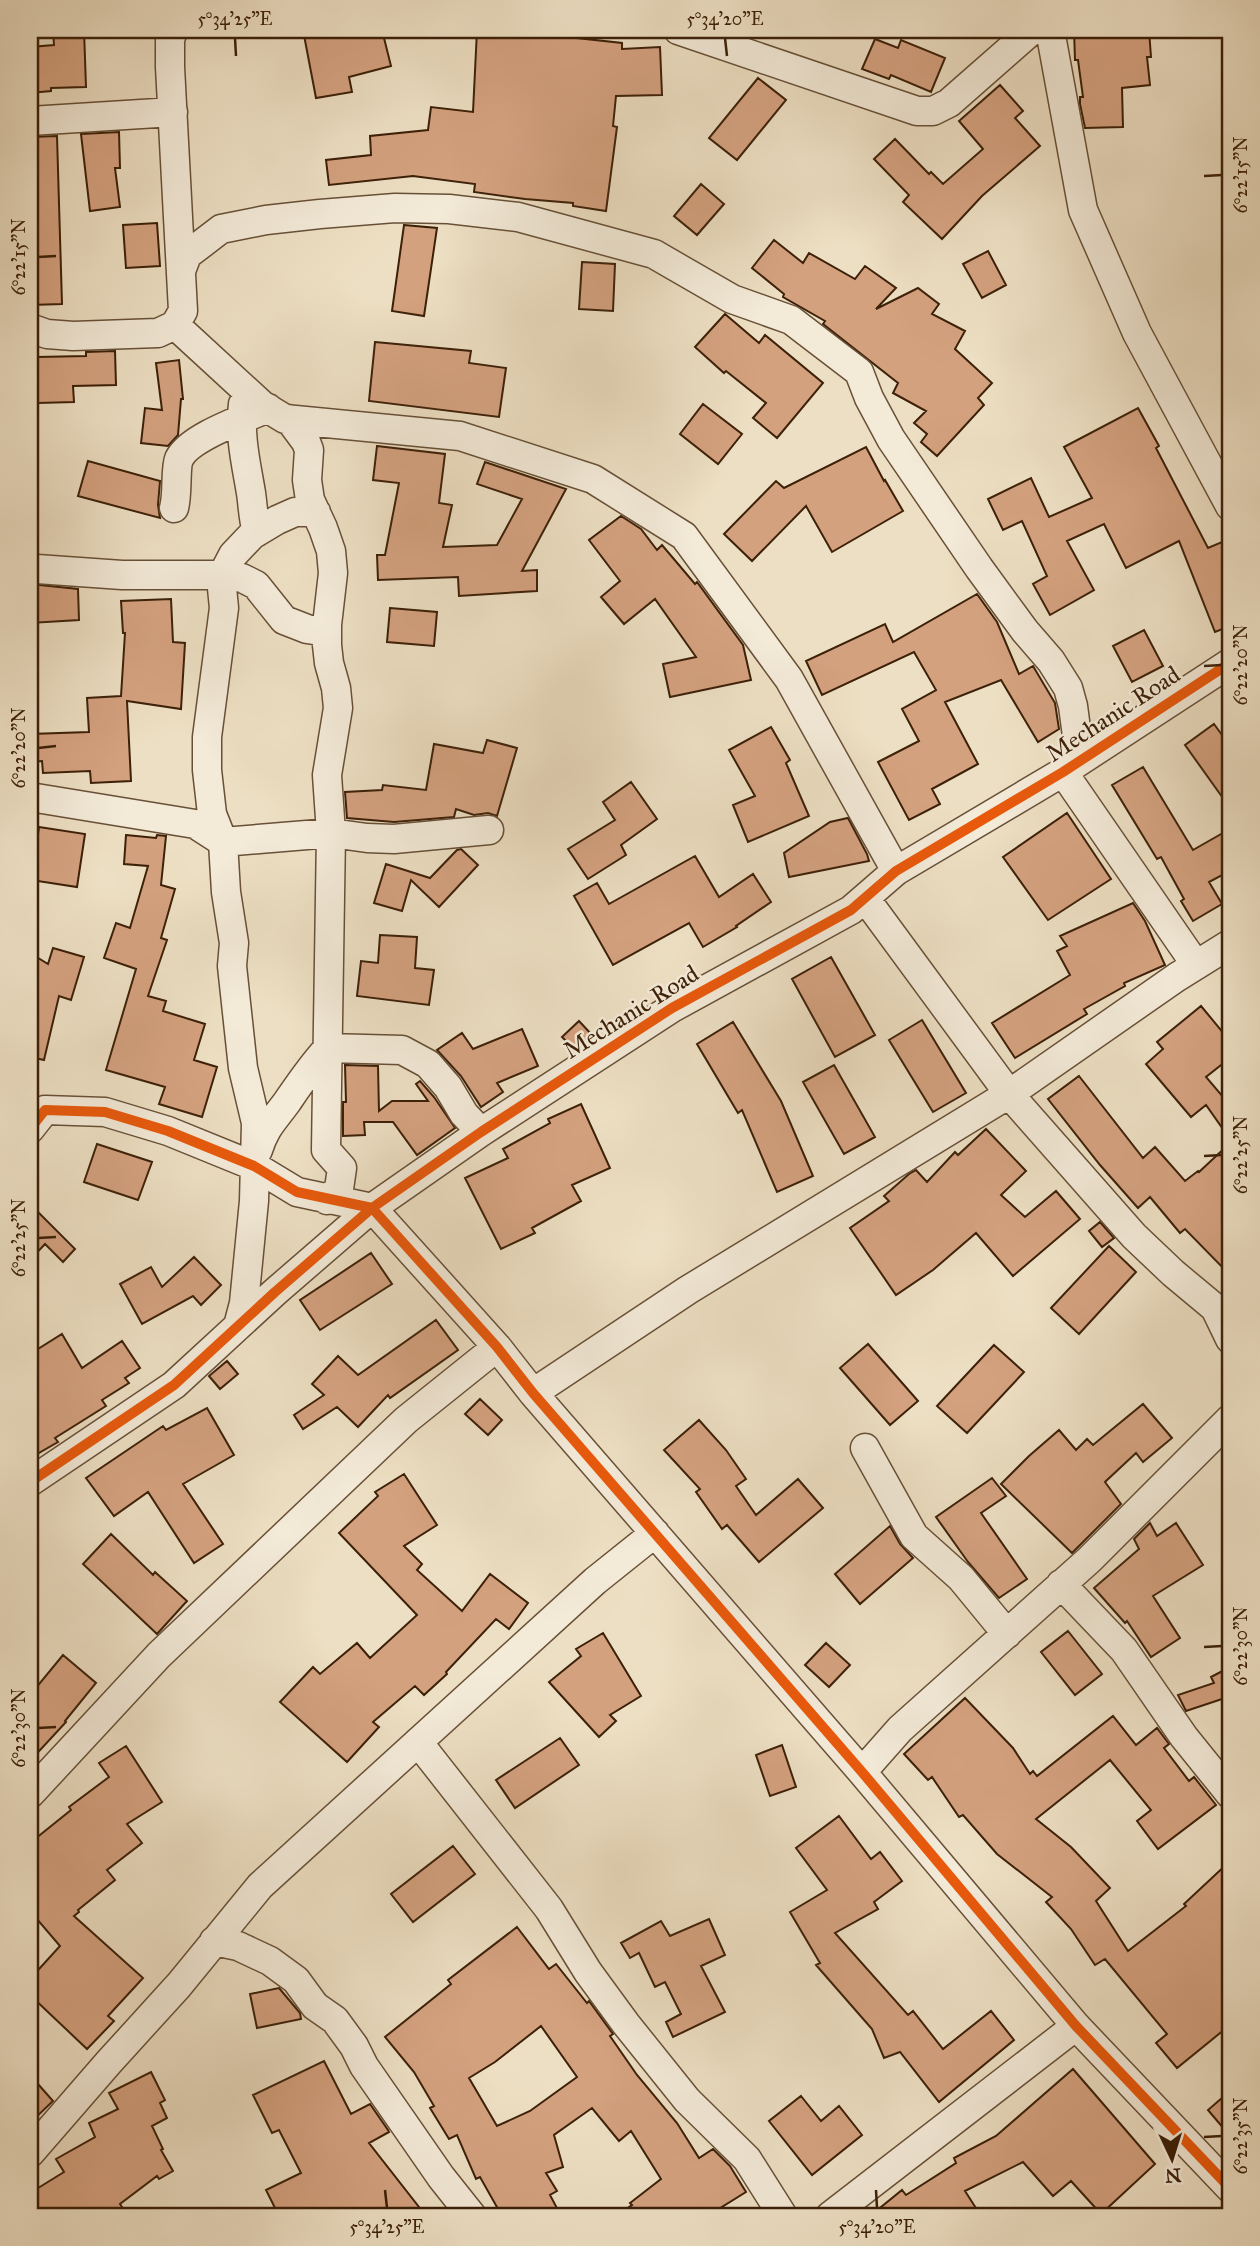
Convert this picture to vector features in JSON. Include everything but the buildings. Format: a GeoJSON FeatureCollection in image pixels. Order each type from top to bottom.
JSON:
{"type":"FeatureCollection","features":[{"type":"Feature","properties":{"kind":"street"},"geometry":{"type":"LineString","coordinates":[[30,328],[47,334],[73,336],[158,333],[175,325],[183,311],[170,40],[173,30]]}},
{"type":"Feature","properties":{"kind":"street"},"geometry":{"type":"LineString","coordinates":[[678,30],[917,111],[933,111],[948,103],[1032,30]]}},
{"type":"Feature","properties":{"kind":"street"},"geometry":{"type":"LineString","coordinates":[[1049,30],[1083,210],[1137,332],[1230,506]]}},
{"type":"Feature","properties":{"kind":"street"},"geometry":{"type":"LineString","coordinates":[[30,121],[173,112]]}},
{"type":"Feature","properties":{"kind":"street"},"geometry":{"type":"LineString","coordinates":[[181,271],[187,255],[221,229],[266,220],[320,214],[395,208],[449,209],[518,217],[654,254],[732,299],[791,320],[859,372],[869,398],[891,439],[979,568],[1025,631],[1051,661],[1068,688],[1077,736],[1067,770],[1196,965]]}},
{"type":"Feature","properties":{"kind":"street"},"geometry":{"type":"LineString","coordinates":[[175,325],[245,389],[278,414],[306,442],[309,450],[307,480],[310,500],[331,551],[333,573],[327,632],[329,663],[338,708],[327,775],[331,833],[326,1150],[342,1168],[339,1189],[327,1200]]}},
{"type":"Feature","properties":{"kind":"street"},"geometry":{"type":"LineString","coordinates":[[245,389],[241,420],[244,464],[257,532]]}},
{"type":"Feature","properties":{"kind":"street"},"geometry":{"type":"LineString","coordinates":[[174,508],[178,459],[192,443],[241,420],[278,414],[460,436],[593,479],[684,536],[789,680],[896,872]]}},
{"type":"Feature","properties":{"kind":"street"},"geometry":{"type":"LineString","coordinates":[[238,1326],[244,1303],[254,1201],[256,1124],[243,1068],[223,842],[212,814],[207,770],[207,737],[223,608],[221,578],[233,555],[257,532],[295,512],[316,512]]}},
{"type":"Feature","properties":{"kind":"street"},"geometry":{"type":"LineString","coordinates":[[37,569],[122,575],[223,575],[242,578],[256,585],[284,620],[327,632]]}},
{"type":"Feature","properties":{"kind":"street","name":"Mechanic Road"},"geometry":{"type":"LineString","coordinates":[[30,1482],[174,1385],[372,1208],[481,1132],[672,1008],[851,910],[896,872],[1067,770],[1230,663]]}},
{"type":"Feature","properties":{"kind":"street"},"geometry":{"type":"LineString","coordinates":[[30,797],[195,824],[223,842],[331,833],[394,839],[489,830]]}},
{"type":"Feature","properties":{"kind":"street"},"geometry":{"type":"LineString","coordinates":[[865,898],[1009,1094],[1134,1236],[1173,1273],[1223,1313],[1230,1339]]}},
{"type":"Feature","properties":{"kind":"street"},"geometry":{"type":"LineString","coordinates":[[533,1393],[688,1290],[1009,1094],[1196,965],[1228,949]]}},
{"type":"Feature","properties":{"kind":"street"},"geometry":{"type":"LineString","coordinates":[[254,1166],[264,1132],[306,1072],[328,1048],[402,1050],[428,1065],[448,1087],[464,1114],[481,1132]]}},
{"type":"Feature","properties":{"kind":"street"},"geometry":{"type":"LineString","coordinates":[[35,1114],[106,1112],[168,1131],[254,1166],[297,1192],[372,1208],[497,1347],[533,1393],[862,1772],[1076,2026],[1230,2188]]}},
{"type":"Feature","properties":{"kind":"street"},"geometry":{"type":"LineString","coordinates":[[30,1794],[159,1655],[406,1420],[497,1347]]}},
{"type":"Feature","properties":{"kind":"street"},"geometry":{"type":"LineString","coordinates":[[862,1772],[900,1729],[1089,1560],[1230,1419]]}},
{"type":"Feature","properties":{"kind":"street"},"geometry":{"type":"LineString","coordinates":[[865,1448],[914,1536],[961,1578],[1007,1634]]}},
{"type":"Feature","properties":{"kind":"street"},"geometry":{"type":"LineString","coordinates":[[30,2153],[178,1985],[260,1886],[595,1581],[655,1533]]}},
{"type":"Feature","properties":{"kind":"street"},"geometry":{"type":"LineString","coordinates":[[1061,1584],[1124,1650],[1184,1737],[1230,1794]]}},
{"type":"Feature","properties":{"kind":"street"},"geometry":{"type":"LineString","coordinates":[[418,1742],[549,1909],[588,1972],[625,2024],[687,2100],[747,2159],[783,2216]]}},
{"type":"Feature","properties":{"kind":"street"},"geometry":{"type":"LineString","coordinates":[[214,1941],[238,1946],[270,1961],[296,1980],[315,2006],[335,2020],[441,2177],[472,2216]]}},
{"type":"Feature","properties":{"kind":"street"},"geometry":{"type":"LineString","coordinates":[[830,2216],[1076,2026]]}},
{"type":"Feature","properties":{"kind":"cycle path"},"geometry":{"type":"LineString","coordinates":[[30,1129],[45,1110],[105,1112],[168,1131],[254,1166],[297,1192],[372,1208],[481,1132],[672,1008],[851,910],[896,871],[1063,772],[1230,663]]}},
{"type":"Feature","properties":{"kind":"cycle path"},"geometry":{"type":"LineString","coordinates":[[30,1482],[174,1385],[372,1208],[497,1347],[533,1393],[862,1772],[1076,2026],[1230,2188]]}}]}
